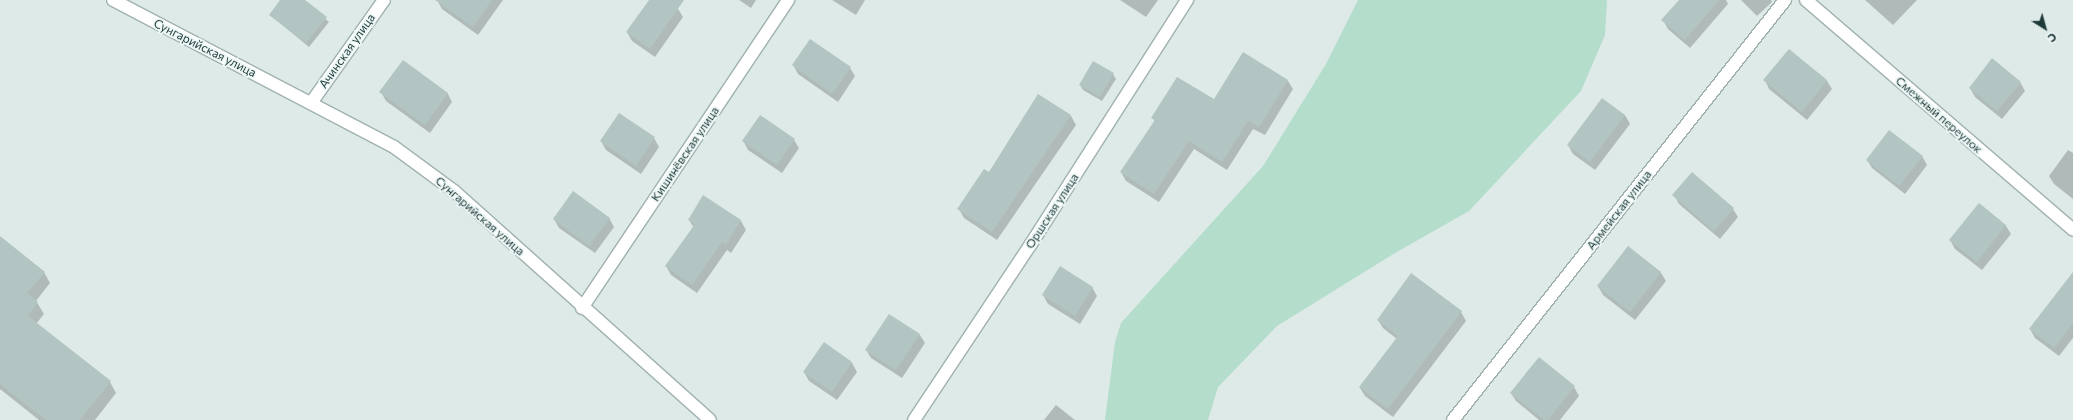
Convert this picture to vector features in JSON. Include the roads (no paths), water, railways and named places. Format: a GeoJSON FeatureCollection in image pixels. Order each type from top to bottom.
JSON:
{"type":"FeatureCollection","features":[{"type":"Feature","properties":{"kind":"street","name":"Сунгарийская улица"},"geometry":{"type":"LineString","coordinates":[[114,0],[394,147],[454,191],[582,308],[710,420]]}},
{"type":"Feature","properties":{"kind":"street","name":"Ачинская улица"},"geometry":{"type":"LineString","coordinates":[[311,103],[384,0]]}},
{"type":"Feature","properties":{"kind":"street","name":"Кишинёвская улица"},"geometry":{"type":"LineString","coordinates":[[582,308],[788,0]]}},
{"type":"Feature","properties":{"kind":"street","name":"Оршская улица"},"geometry":{"type":"LineString","coordinates":[[914,420],[1031,244],[1187,0]]}},
{"type":"Feature","properties":{"kind":"street","name":"Армейская улица"},"geometry":{"type":"LineString","coordinates":[[1453,420],[1785,0]]}},
{"type":"Feature","properties":{"kind":"street","name":"Смежный переулок"},"geometry":{"type":"LineString","coordinates":[[1806,0],[2073,230]]}}]}
